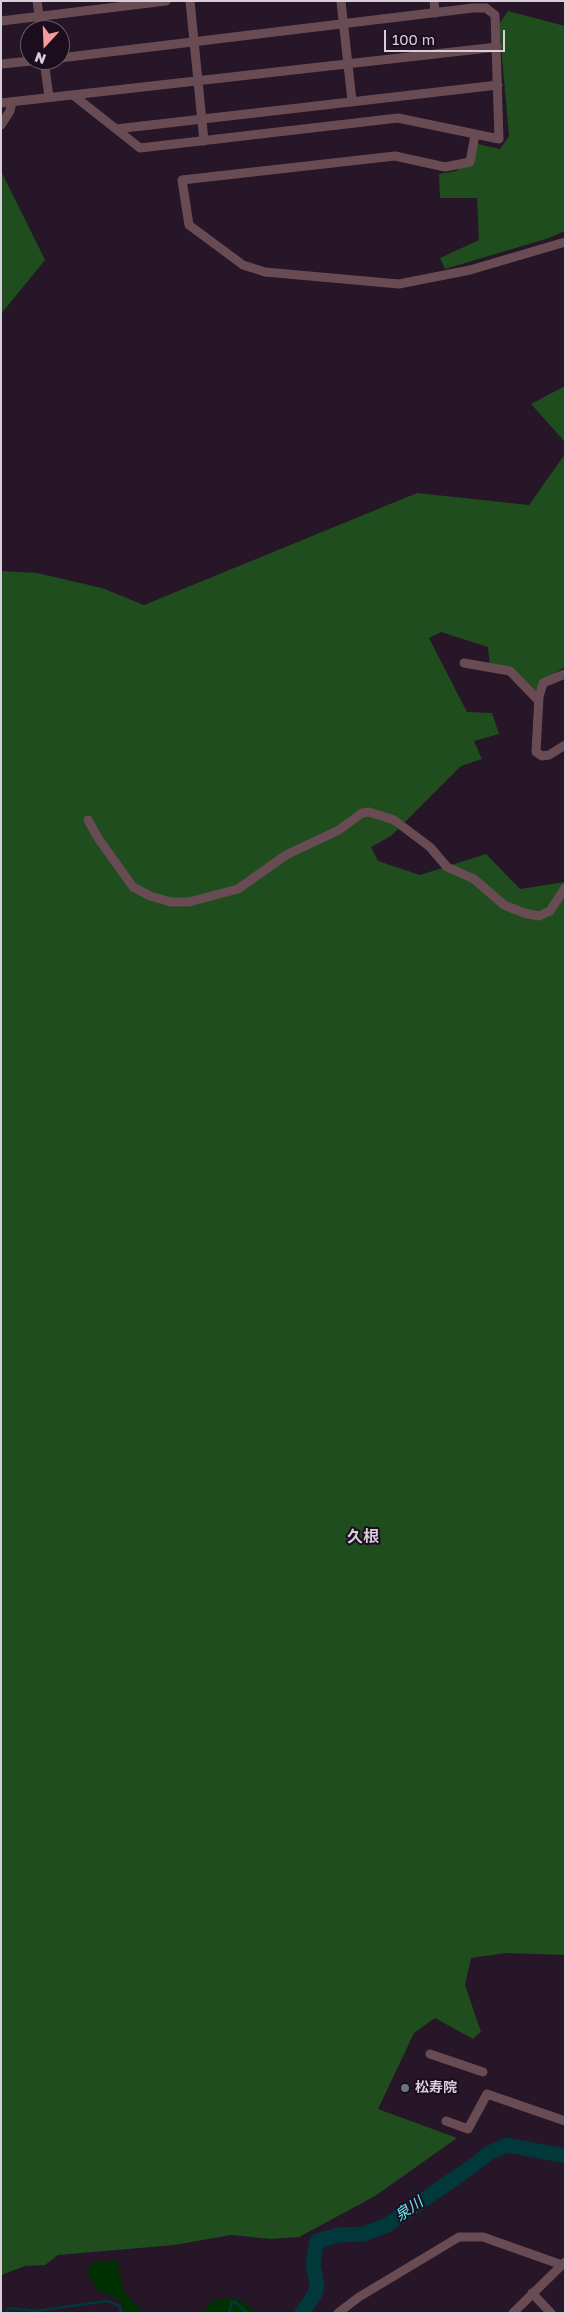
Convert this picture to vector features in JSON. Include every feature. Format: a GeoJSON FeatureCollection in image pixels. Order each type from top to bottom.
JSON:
{"type":"FeatureCollection","features":[{"type":"Feature","properties":{"kind":"street"},"geometry":{"type":"LineString","coordinates":[[37,1],[40,20]]}},
{"type":"Feature","properties":{"kind":"street"},"geometry":{"type":"LineString","coordinates":[[1,21],[166,1]]}},
{"type":"Feature","properties":{"kind":"street"},"geometry":{"type":"LineString","coordinates":[[190,1],[204,141]]}},
{"type":"Feature","properties":{"kind":"street"},"geometry":{"type":"LineString","coordinates":[[341,1],[352,101]]}},
{"type":"Feature","properties":{"kind":"street"},"geometry":{"type":"LineString","coordinates":[[434,1],[435,13]]}},
{"type":"Feature","properties":{"kind":"street"},"geometry":{"type":"LineString","coordinates":[[70,57],[486,8],[495,15],[499,140],[398,118],[140,148],[73,95]]}},
{"type":"Feature","properties":{"kind":"street"},"geometry":{"type":"LineString","coordinates":[[1,103],[348,62],[497,47]]}},
{"type":"Feature","properties":{"kind":"street"},"geometry":{"type":"LineString","coordinates":[[1,64],[20,62]]}},
{"type":"Feature","properties":{"kind":"street"},"geometry":{"type":"LineString","coordinates":[[45,70],[49,97]]}},
{"type":"Feature","properties":{"kind":"street"},"geometry":{"type":"LineString","coordinates":[[116,129],[498,85]]}},
{"type":"Feature","properties":{"kind":"street"},"geometry":{"type":"LineString","coordinates":[[1,126],[12,102]]}},
{"type":"Feature","properties":{"kind":"street"},"geometry":{"type":"LineString","coordinates":[[475,135],[470,162],[445,167],[395,156],[182,180],[189,225],[243,265],[265,272],[399,284],[470,270],[565,242]]}},
{"type":"Feature","properties":{"kind":"street"},"geometry":{"type":"LineString","coordinates":[[464,663],[510,670],[539,701]]}},
{"type":"Feature","properties":{"kind":"street"},"geometry":{"type":"LineString","coordinates":[[565,674],[543,683],[539,701],[536,752],[542,756],[549,755],[565,745]]}},
{"type":"Feature","properties":{"kind":"street"},"geometry":{"type":"LineString","coordinates":[[88,820],[98,838],[134,887],[150,896],[170,902],[189,902],[238,888],[286,855],[339,830],[362,812],[370,812],[394,820],[430,847],[447,867],[474,879],[504,905],[524,913],[538,916],[550,911],[565,888]]}},
{"type":"Feature","properties":{"kind":"street"},"geometry":{"type":"LineString","coordinates":[[430,2054],[484,2072]]}},
{"type":"Feature","properties":{"kind":"street"},"geometry":{"type":"LineString","coordinates":[[446,2121],[468,2129],[487,2094],[565,2121]]}},
{"type":"Feature","properties":{"kind":"street"},"geometry":{"type":"LineString","coordinates":[[338,2313],[359,2297],[459,2237],[483,2237],[563,2264],[532,2292],[513,2313]]}},
{"type":"Feature","properties":{"kind":"street"},"geometry":{"type":"LineString","coordinates":[[532,2292],[551,2313]]}},
{"type":"Feature","properties":{"kind":"green space"},"geometry":{"type":"Polygon","coordinates":[[[508,11],[565,26],[565,231],[549,238],[445,269],[440,258],[479,240],[477,198],[440,198],[439,174],[456,171],[469,162],[478,144],[500,149],[509,136],[499,24],[508,11]]]}},
{"type":"Feature","properties":{"kind":"green space"},"geometry":{"type":"Polygon","coordinates":[[[1,171],[45,260],[1,314],[1,171]]]}},
{"type":"Feature","properties":{"kind":"green space"},"geometry":{"type":"Polygon","coordinates":[[[565,386],[565,442],[531,404],[565,386]]]}},
{"type":"Feature","properties":{"kind":"green space"},"geometry":{"type":"Polygon","coordinates":[[[565,454],[565,667],[542,681],[535,692],[513,670],[490,666],[488,647],[441,632],[429,638],[467,712],[492,713],[499,734],[474,741],[482,759],[461,766],[391,836],[371,847],[378,861],[420,875],[486,854],[520,889],[565,882],[565,1955],[506,1953],[471,1958],[465,1985],[481,2032],[473,2039],[435,2018],[414,2033],[378,2109],[457,2138],[375,2196],[299,2237],[271,2239],[231,2235],[174,2245],[58,2255],[45,2265],[25,2266],[1,2275],[1,571],[37,573],[102,588],[144,605],[417,493],[529,505],[565,454]]]}},
{"type":"Feature","properties":{"kind":"green space"},"geometry":{"type":"Polygon","coordinates":[[[117,2260],[124,2291],[143,2313],[125,2313],[121,2301],[96,2289],[87,2271],[92,2263],[117,2260]]]}},
{"type":"Feature","properties":{"kind":"green space"},"geometry":{"type":"Polygon","coordinates":[[[229,2298],[242,2301],[256,2313],[202,2313],[214,2300],[229,2298]]]}},
{"type":"Feature","properties":{"kind":"waterway","name":"泉川"},"geometry":{"type":"LineString","coordinates":[[302,2313],[315,2294],[317,2285],[313,2264],[317,2241],[338,2235],[364,2234],[387,2225],[489,2153],[507,2145],[565,2156]]}},
{"type":"Feature","properties":{"kind":"waterway"},"geometry":{"type":"LineString","coordinates":[[6,2313],[9,2308],[36,2311],[107,2301],[120,2306],[121,2313]]}},
{"type":"Feature","properties":{"kind":"waterway"},"geometry":{"type":"LineString","coordinates":[[229,2313],[232,2302],[235,2302],[247,2313]]}},
{"type":"Feature","properties":{"kind":"place","name":"松寿院"},"geometry":{"type":"Point","coordinates":[405,2088]}},
{"type":"Feature","properties":{"kind":"district","name":"久根"},"geometry":{"type":"Point","coordinates":[363,1537]}}]}
